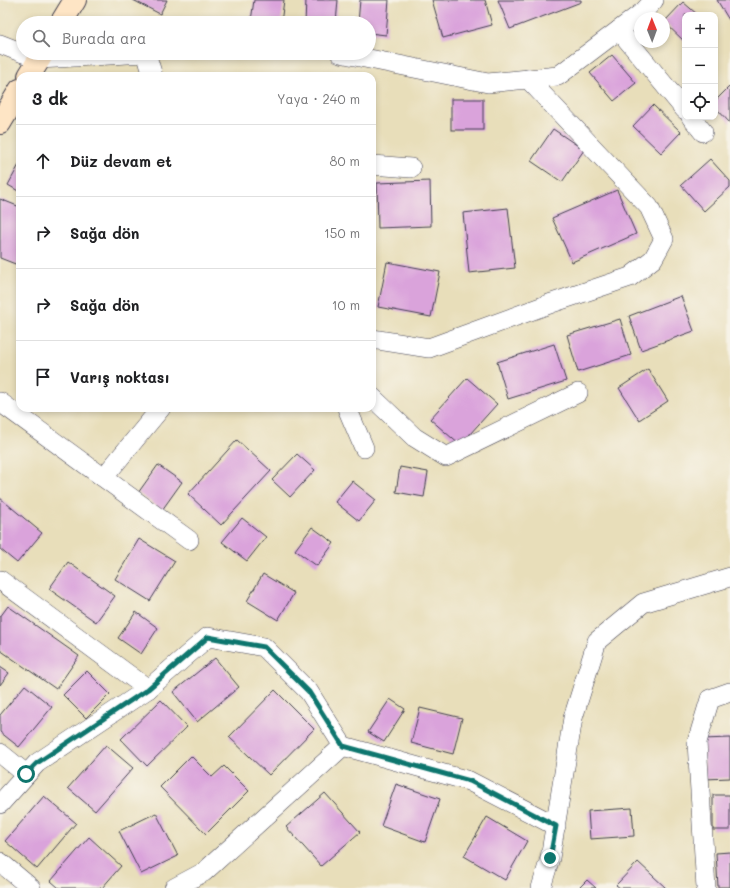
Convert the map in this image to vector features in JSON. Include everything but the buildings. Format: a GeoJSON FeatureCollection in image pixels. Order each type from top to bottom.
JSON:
{"type":"FeatureCollection","features":[{"type":"Feature","properties":{"kind":"street"},"geometry":{"type":"LineString","coordinates":[[65,16],[75,0]]}},
{"type":"Feature","properties":{"kind":"street"},"geometry":{"type":"LineString","coordinates":[[375,60],[488,83],[558,76],[644,11],[654,0]]}},
{"type":"Feature","properties":{"kind":"street"},"geometry":{"type":"LineString","coordinates":[[620,30],[682,106]]}},
{"type":"Feature","properties":{"kind":"street"},"geometry":{"type":"LineString","coordinates":[[0,44],[16,52]]}},
{"type":"Feature","properties":{"kind":"street"},"geometry":{"type":"LineString","coordinates":[[148,60],[152,72]]}},
{"type":"Feature","properties":{"kind":"street"},"geometry":{"type":"LineString","coordinates":[[376,340],[429,348],[552,303],[630,277],[653,259],[664,239],[649,207],[528,79]]}},
{"type":"Feature","properties":{"kind":"street"},"geometry":{"type":"LineString","coordinates":[[0,123],[16,97]]}},
{"type":"Feature","properties":{"kind":"street"},"geometry":{"type":"LineString","coordinates":[[693,120],[703,132]]}},
{"type":"Feature","properties":{"kind":"street"},"geometry":{"type":"LineString","coordinates":[[376,165],[411,168]]}},
{"type":"Feature","properties":{"kind":"street"},"geometry":{"type":"LineString","coordinates":[[376,401],[414,437],[446,457],[578,393]]}},
{"type":"Feature","properties":{"kind":"street"},"geometry":{"type":"LineString","coordinates":[[0,402],[189,540]]}},
{"type":"Feature","properties":{"kind":"street"},"geometry":{"type":"LineString","coordinates":[[104,477],[158,412]]}},
{"type":"Feature","properties":{"kind":"street"},"geometry":{"type":"LineString","coordinates":[[349,412],[364,448]]}},
{"type":"Feature","properties":{"kind":"street"},"geometry":{"type":"LineString","coordinates":[[541,888],[550,858],[573,718],[597,641],[643,603],[730,577]]}},
{"type":"Feature","properties":{"kind":"street"},"geometry":{"type":"LineString","coordinates":[[0,580],[148,689]]}},
{"type":"Feature","properties":{"kind":"street"},"geometry":{"type":"LineString","coordinates":[[0,804],[37,763],[148,689],[208,637],[264,647],[309,692],[343,746],[470,781],[556,826]]}},
{"type":"Feature","properties":{"kind":"street"},"geometry":{"type":"LineString","coordinates":[[706,888],[697,742],[710,699],[730,692]]}},
{"type":"Feature","properties":{"kind":"street"},"geometry":{"type":"LineString","coordinates":[[174,888],[204,872],[343,746]]}},
{"type":"Feature","properties":{"kind":"street"},"geometry":{"type":"LineString","coordinates":[[0,753],[26,774]]}},
{"type":"Feature","properties":{"kind":"street"},"geometry":{"type":"LineString","coordinates":[[0,862],[31,888]]}},
{"type":"Feature","properties":{"kind":"route"},"geometry":{"type":"LineString","coordinates":[[26,774],[37,763],[148,689],[208,637],[264,647],[309,692],[343,746],[470,781],[556,826],[550,858]]}}]}
